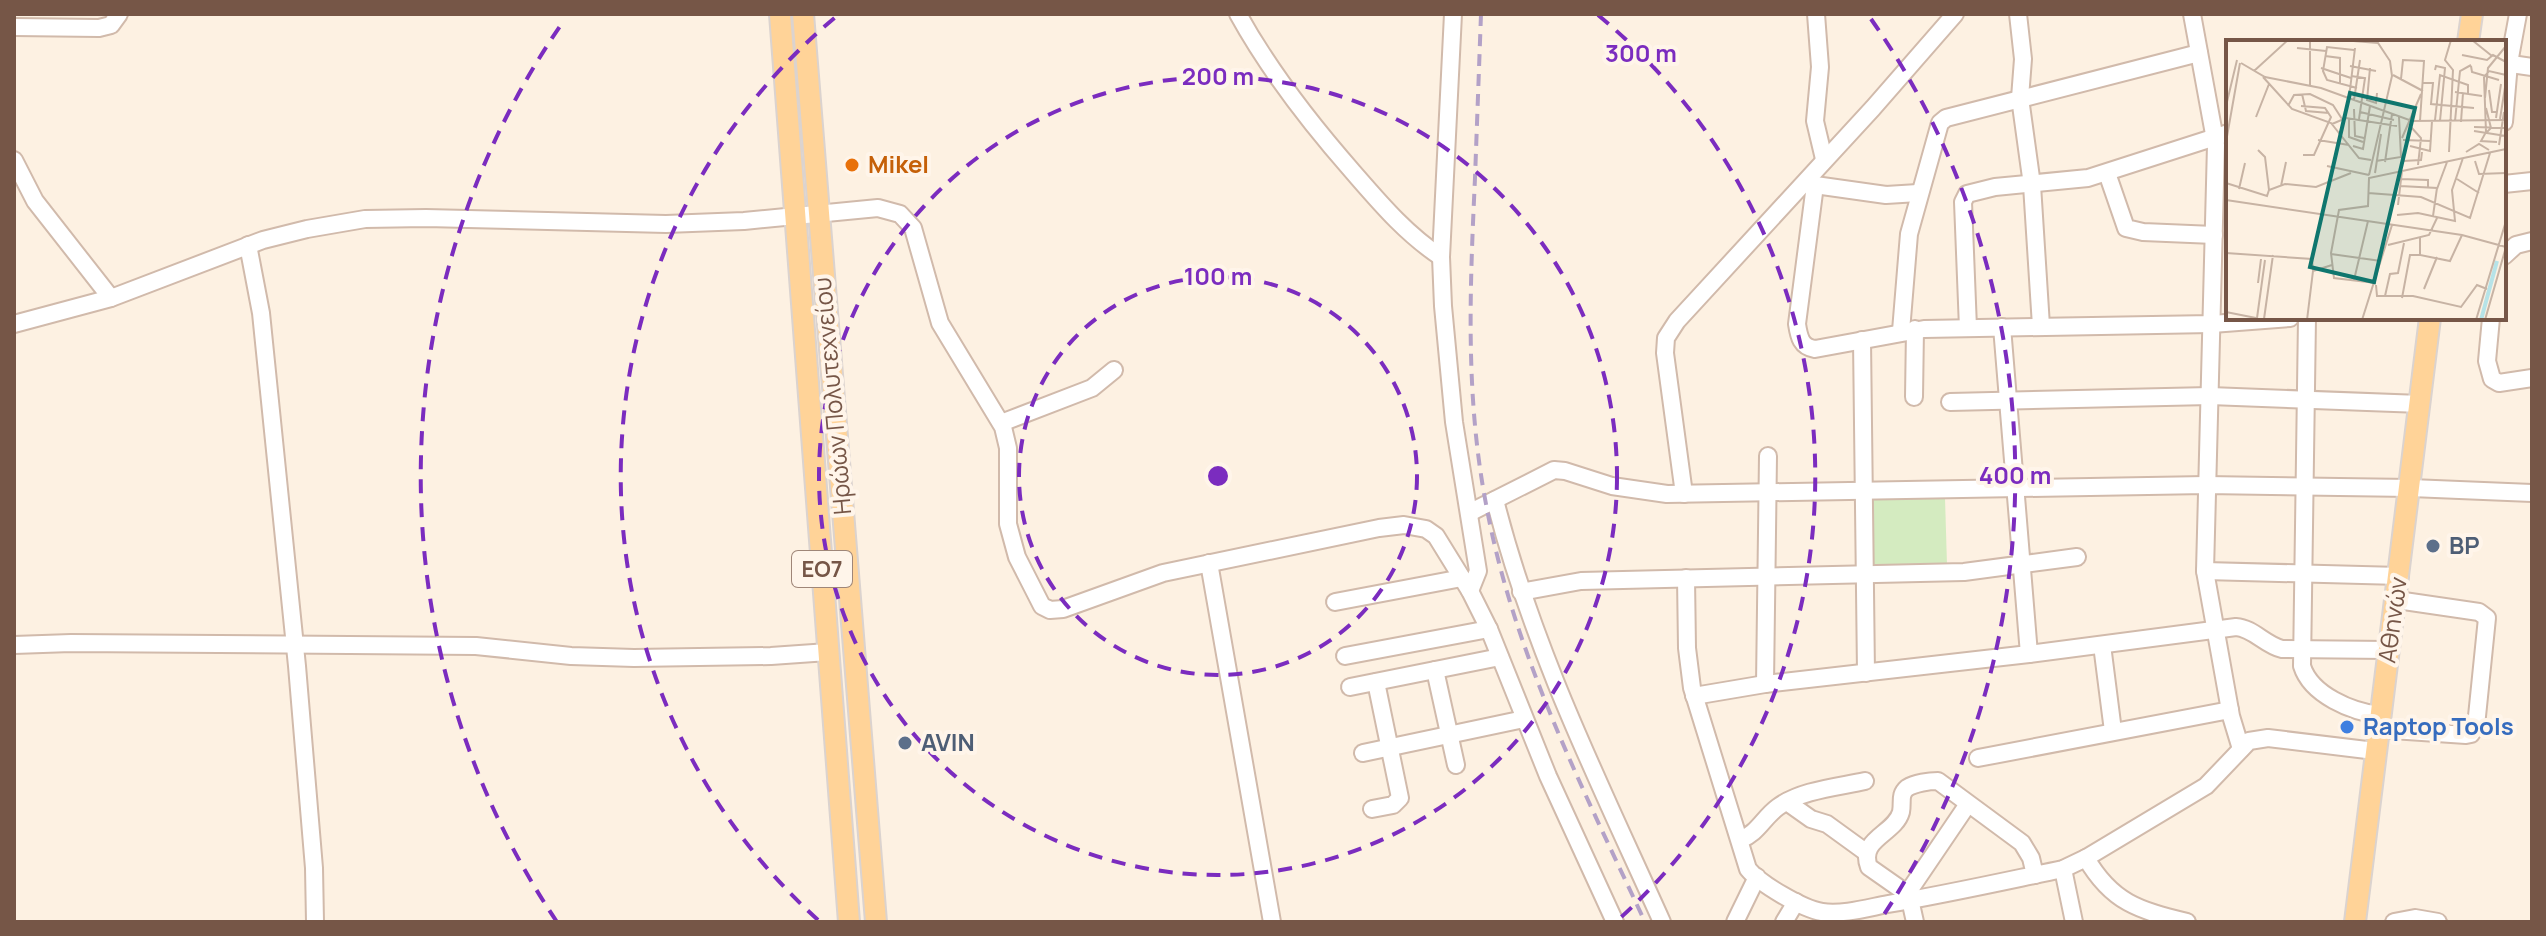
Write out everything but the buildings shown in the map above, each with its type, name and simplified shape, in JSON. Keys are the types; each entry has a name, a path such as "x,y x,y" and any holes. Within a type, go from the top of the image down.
{"main road":[{"name":"Ηρώων Πολυτεχνείου","path":"780,14 849,922"},
{"name":"Ηρώων Πολυτεχνείου","path":"803,14 876,922"},
{"path":"2468,40 2472,14"},
{"name":"Αθηνών","path":"2355,919 2430,320"}],"street":[{"path":"14,27 99,28 111,25 119,14"},
{"path":"1238,14 1279,81 1321,136 1397,222 1441,257"},
{"path":"1335,602 1466,584 1478,571 1447,360 1441,257 1453,14"},
{"path":"1816,14 1820,67 1815,121 1824,159"},
{"path":"1684,494 1665,353 1666,338 1693,302 1811,183 1824,159 1955,14"},
{"path":"2018,14 2023,59 2020,98 2032,185 2041,326"},
{"path":"2192,14 2199,53 2222,136 2222,194 2214,235 2205,571 2230,710 2241,749"},
{"path":"2518,14 2507,63 2532,67"},
{"path":"1914,397 1908,330 1909,234 1940,123 1946,118 2020,98 2199,53"},
{"path":"1968,328 1964,197 1971,192 1995,187 2080,180 2222,136"},
{"path":"14,160 35,201 111,298"},
{"path":"2107,173 2126,228 2137,232 2214,235"},
{"path":"2506,184 2532,181"},
{"path":"1811,183 1886,195 1918,193"},
{"path":"1811,183 1798,305 1798,334 1804,346 1813,349 1908,330 2212,324 2264,320"},
{"path":"14,324 111,298 248,245 307,229 385,218 666,224 744,221 878,208 900,214 910,224 920,247 932,299 944,332 1001,423 1008,448 1008,524 1017,557 1042,606 1050,610 1063,609 1163,573 1209,563 1404,525 1426,529 1436,536 1489,629 1524,719 1615,922"},
{"path":"2506,254 2516,245 2532,241"},
{"path":"248,245 261,313 295,646 314,868 315,922"},
{"path":"2307,320 2303,672 2318,689 2379,722 2471,734 2476,726 2487,618 2479,612 2397,600"},
{"path":"2491,320 2487,361 2492,379 2500,383 2532,378"},
{"path":"2002,327 2029,654"},
{"path":"1862,340 1866,673"},
{"path":"1001,423 1092,388 1114,370"},
{"path":"1950,402 2210,396 2421,404"},
{"path":"1765,684 1768,456"},
{"path":"1469,513 1554,470 1627,489 1684,494 2206,485 2532,493"},
{"path":"1495,500 1509,559 1556,688 1662,922"},
{"path":"1521,592 1581,581 1964,572 2077,557"},
{"path":"1209,563 1272,922"},
{"path":"2205,571 2400,576"},
{"path":"1686,578 1687,648 1694,696 1748,869 1808,909 1875,914 1910,897 2063,869 2206,786 2252,739 2375,751"},
{"path":"1694,696 1765,684 2241,627 2272,646 2389,650"},
{"path":"1345,656 1489,629"},
{"path":"14,645 500,647 571,656 634,658 828,652"},
{"path":"2102,645 2113,731"},
{"path":"1350,687 1500,657"},
{"path":"1435,670 1456,765"},
{"path":"1372,809 1393,805 1400,798 1376,682"},
{"path":"1978,758 2230,710"},
{"path":"1363,753 1524,719"},
{"path":"1740,840 1751,836 1775,810 1787,802 1865,781"},
{"path":"1910,897 1869,867 1867,853 1875,839 1890,829 1895,821 1901,811 1902,795 1910,787 1938,781 2022,843 2031,858 2035,875"},
{"path":"1787,802 1811,819 1827,824 1867,853"},
{"path":"1915,922 1910,897 1918,876 1968,804"},
{"path":"2086,858 2097,876 2119,898 2146,912 2187,922"},
{"path":"2063,869 2074,922"},
{"path":"1735,922 1757,877"},
{"path":"1784,922 1796,902"},
{"path":"2394,922 2415,918 2438,922"}],"green space":[{"path":"1871,498 1945,498 1947,565 1872,564"}],"railway":[{"path":"1481,14 1471,341 1475,422 1486,504 1513,613 1532,666 1574,769 1645,922"}],"place":[{"name":"Mikel","path":"852,165"},
{"name":"BP","path":"2433,546"},
{"name":"Raptop Tools","path":"2347,727"},
{"name":"AVIN","path":"905,743"}]}
